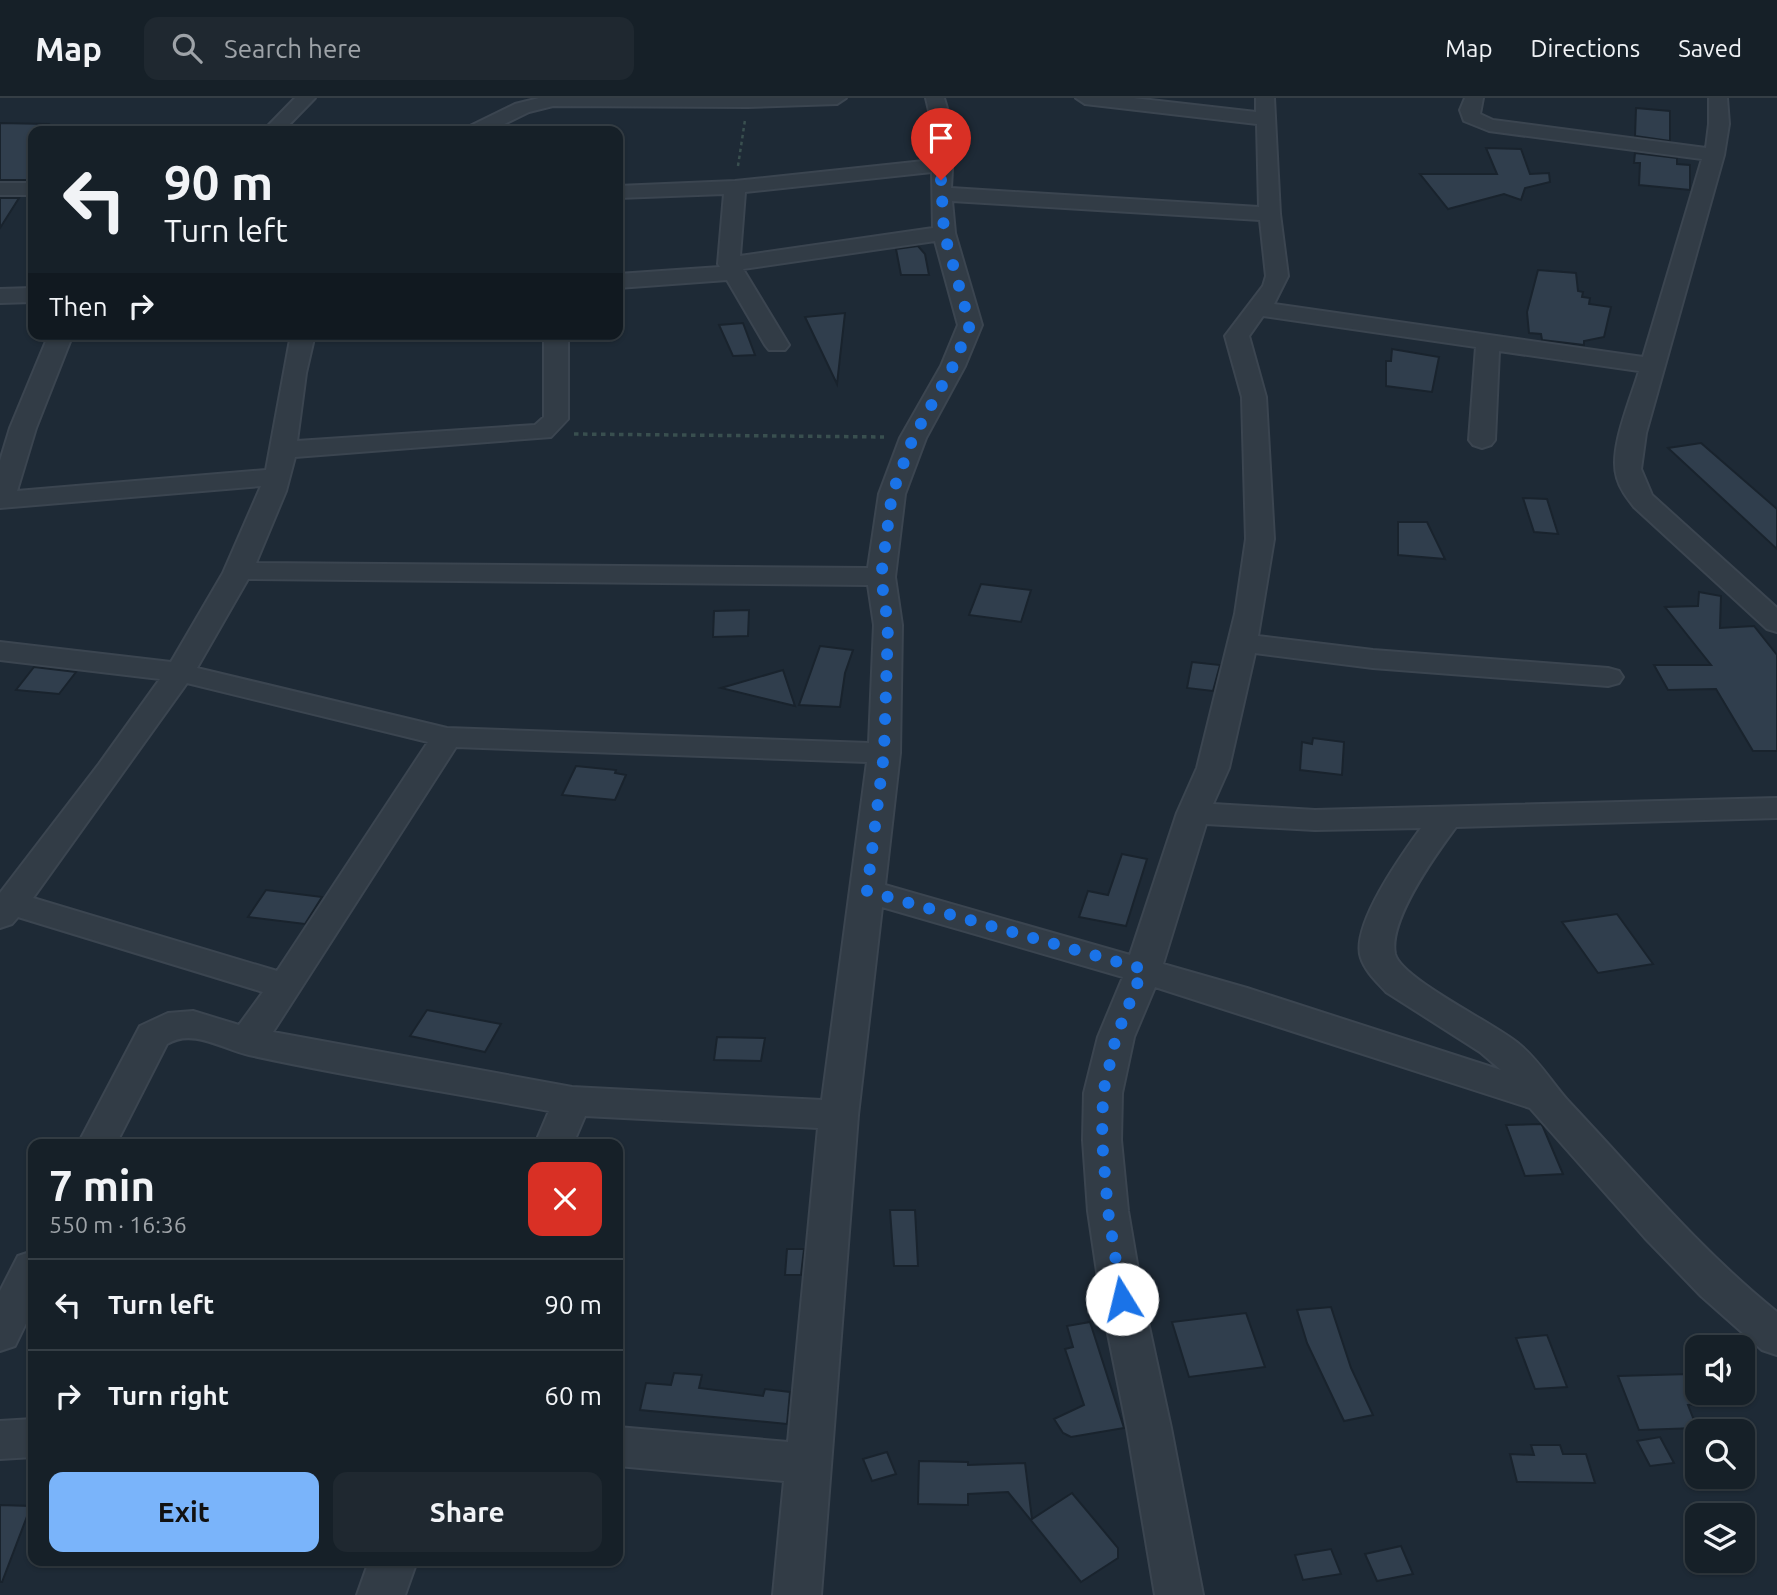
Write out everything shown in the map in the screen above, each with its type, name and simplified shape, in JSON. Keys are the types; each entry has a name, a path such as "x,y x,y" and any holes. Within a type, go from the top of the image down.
{"street":[{"path":"277,126 306,98"},
{"path":"485,126 522,108 553,100 748,101 837,98"},
{"path":"797,1595 839,1115 884,753 888,625 881,577 892,494 913,438 953,366 970,325 944,233 941,165 944,132 935,98"},
{"path":"1085,98 1265,108 1270,214 1277,276 1276,286 1260,309 1240,329 1237,337 1254,397 1260,539 1243,643 1213,768 1193,813 1143,969 1116,1037 1103,1093 1102,1140 1108,1211 1122,1299 1149,1428 1179,1595"},
{"path":"1474,98 1469,110 1471,117 1489,125 1714,155"},
{"path":"1717,98 1719,124 1714,155 1627,459 1626,473 1632,487 1660,517 1777,623"},
{"path":"623,192 735,187 941,165"},
{"path":"735,187 732,269 777,345"},
{"path":"0,189 28,189"},
{"path":"941,194 1270,214"},
{"path":"623,280 732,269 944,233"},
{"path":"0,296 28,295"},
{"path":"1260,309 1653,366"},
{"path":"59,340 23,428 0,500 276,477"},
{"path":"286,986 6,909 138,733 178,672 237,571 251,544 276,477 302,340"},
{"path":"283,450 542,432 556,419 556,340"},
{"path":"1482,440 1488,342"},
{"path":"237,571 881,577"},
{"path":"1243,643 1373,659 1608,677"},
{"path":"0,651 178,672 447,737 884,753"},
{"path":"247,1041 286,986 447,737"},
{"path":"1193,813 1315,820 1777,808"},
{"path":"1446,817 1421,849 1378,933 1376,955 1388,975 1412,994 1484,1035 1509,1056 1542,1098 1692,1263 1777,1337"},
{"path":"867,891 1143,969 1542,1098"},
{"path":"100,1139 153,1035 168,1026 193,1024 247,1041 572,1101 839,1115"},
{"path":"556,1139 572,1101"},
{"path":"1,1329 28,1278"},
{"path":"0,1440 28,1438"},
{"path":"623,1446 810,1464"},
{"path":"381,1595 391,1566"}],"path":[{"path":"735,187 748,101"},
{"path":"542,432 913,438"}],"building":[{"path":"1636,108 1670,111 1670,141 1635,136"},
{"path":"0,123 48,124 28,126 28,180 0,180"},
{"path":"1486,148 1521,149 1530,174 1549,173 1550,182 1525,188 1521,200 1504,194 1448,209 1420,174 1497,174"},
{"path":"1635,153 1677,158 1677,164 1690,165 1690,190 1639,185 1640,163 1634,163"},
{"path":"0,198 19,198 0,228"},
{"path":"918,246 925,254 929,275 901,275 896,249"},
{"path":"1538,270 1576,273 1578,291 1583,292 1582,297 1590,298 1589,304 1611,307 1604,337 1584,341 1584,345 1542,340 1541,334 1529,333 1527,312"},
{"path":"845,313 837,384 805,317"},
{"path":"743,323 755,355 733,356 719,325"},
{"path":"1392,349 1439,357 1432,392 1386,386 1386,361 1391,361"},
{"path":"1701,443 1777,509 1777,549 1668,448"},
{"path":"1523,498 1547,499 1558,534 1534,532"},
{"path":"1398,522 1427,522 1445,559 1398,555"},
{"path":"981,584 1031,590 1021,622 969,615"},
{"path":"1699,592 1721,596 1720,628 1754,626 1777,655 1777,751 1753,751 1716,689 1668,690 1654,665 1711,665 1665,607 1698,606"},
{"path":"749,610 748,636 713,637 714,611"},
{"path":"820,646 853,650 845,673 840,707 799,705"},
{"path":"1192,662 1220,665 1213,691 1187,688"},
{"path":"34,667 76,672 59,694 16,690"},
{"path":"783,670 795,706 721,688"},
{"path":"1313,738 1344,742 1342,775 1300,770 1302,742 1312,744"},
{"path":"576,766 616,770 615,773 626,775 615,800 562,795"},
{"path":"1122,854 1147,859 1126,926 1079,917 1088,891 1108,895"},
{"path":"266,890 322,897 305,924 248,917"},
{"path":"1617,914 1653,964 1598,973 1562,922"},
{"path":"427,1010 501,1024 485,1052 410,1036"},
{"path":"717,1037 765,1038 761,1061 714,1060"},
{"path":"1541,1124 1563,1174 1525,1176 1506,1125"},
{"path":"890,1210 915,1210 918,1266 894,1266"},
{"path":"787,1249 804,1249 801,1275 785,1275"},
{"path":"1331,1307 1351,1368 1373,1415 1344,1421 1307,1343 1297,1310"},
{"path":"1246,1313 1265,1367 1189,1377 1172,1322"},
{"path":"1090,1322 1124,1428 1071,1437 1063,1433 1054,1419 1084,1405 1065,1349 1073,1347 1067,1326"},
{"path":"1547,1335 1567,1387 1535,1389 1516,1338"},
{"path":"674,1373 702,1375 699,1388 763,1396 765,1389 790,1392 787,1424 640,1410 646,1383 671,1385"},
{"path":"1685,1374 1685,1405 1688,1405 1693,1419 1685,1419 1685,1428 1639,1430 1618,1376"},
{"path":"1660,1437 1674,1463 1650,1466 1637,1441"},
{"path":"1531,1445 1560,1445 1563,1454 1586,1454 1595,1483 1517,1482 1510,1454 1534,1455"},
{"path":"887,1452 896,1474 872,1481 863,1459"},
{"path":"919,1461 968,1462 968,1465 1025,1463 1032,1519 1072,1493 1118,1548 1118,1558 1081,1582 1008,1492 968,1494 968,1505 918,1504"},
{"path":"0,1505 28,1506 28,1514 0,1582"},
{"path":"1401,1546 1413,1574 1377,1581 1365,1554"},
{"path":"1331,1549 1341,1574 1303,1580 1295,1555"}],"route":[{"path":"941,180 944,233 970,325 953,366 913,438 892,494 881,577 888,625 884,753 867,891 1143,969 1116,1037 1103,1093 1102,1140 1108,1211 1122,1299"}]}
